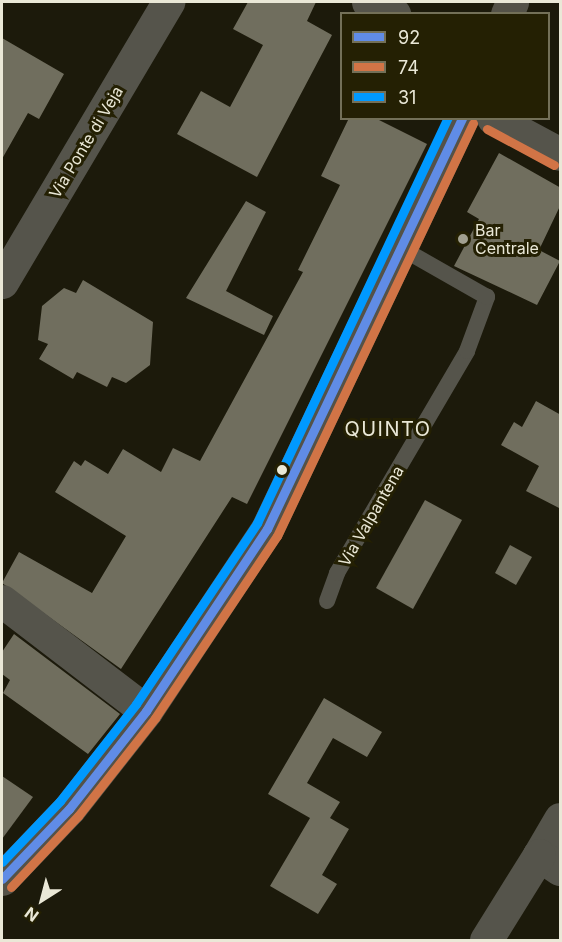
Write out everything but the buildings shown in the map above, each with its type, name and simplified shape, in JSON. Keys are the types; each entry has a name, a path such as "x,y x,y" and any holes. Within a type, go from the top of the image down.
{"street":[{"name":"Via Ponte di Veja","path":"2,282 168,2"},
{"path":"368,2 390,12"},
{"path":"2,879 69,809 146,711 267,530 461,120"},
{"path":"497,120 561,154"},
{"path":"2,601 146,711"},
{"path":"486,940 550,862 561,819"}],"lane":[{"name":"Via Valpantena","path":"327,601 337,573 467,351 487,297 401,248"}],"transit line":[{"name":"31","path":"2,862 60,801 136,704 257,523 447,120"},
{"name":"92","path":"2,879 69,809 146,711 267,529 461,120"},
{"name":"74","path":"11,887 78,816 155,718 277,536 473,123"},
{"name":"74","path":"487,129 554,165"}],"place":[{"name":"Bar Centrale","path":"463,239"}],"district":[{"name":"QUINTO","path":"388,429"}]}
